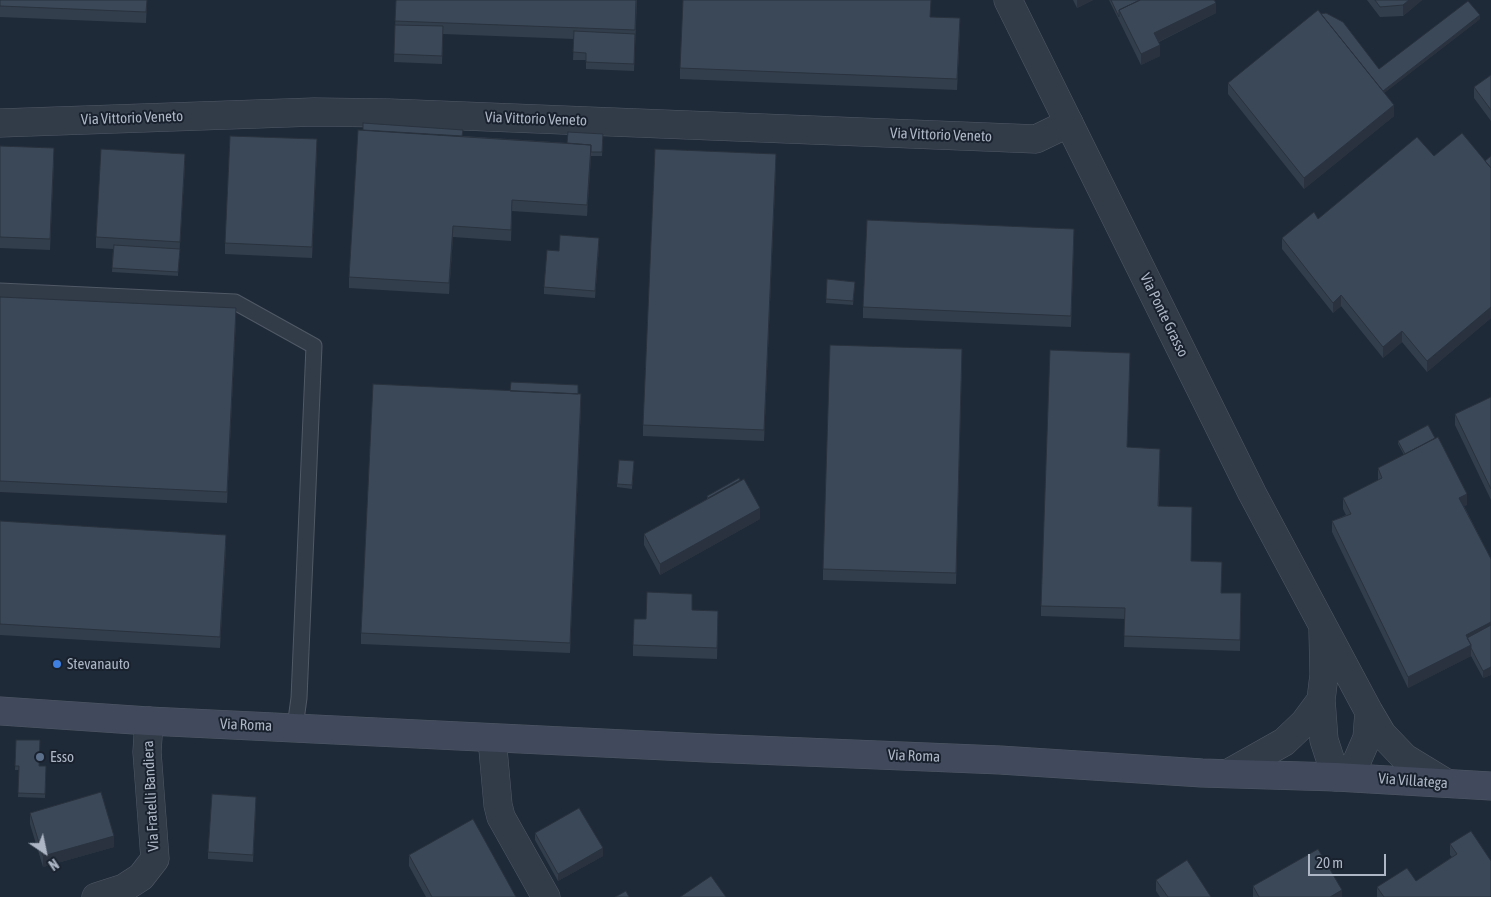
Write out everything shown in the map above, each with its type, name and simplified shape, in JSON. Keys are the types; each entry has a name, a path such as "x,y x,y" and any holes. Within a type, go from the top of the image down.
{"main road":[{"name":"Via Roma","path":"0,711 149,721 492,738 965,758 1229,773 1340,777"},
{"name":"Via Villatega","path":"1340,777 1491,786"}],"street":[{"name":"Via Ponte Grasso","path":"1008,0 1252,493 1323,630 1343,661 1382,734 1405,758 1446,784"},
{"name":"Via Vittorio Veneto","path":"0,124 314,112 389,112 1036,139 1069,123"},
{"name":"Via Ponte Grasso","path":"1323,630 1324,675 1321,700 1324,740 1340,777"},
{"name":"Via Ponte Grasso","path":"1229,773 1284,742 1304,723 1321,700"},
{"path":"1340,777 1357,761 1367,738 1369,712"},
{"name":"Via Fratelli Bandiera","path":"96,897 124,888 141,877 154,859 148,752 149,721"},
{"path":"492,738 498,805 501,817 546,897"}],"lane":[{"path":"0,291 235,302 314,346 299,698 295,727"}],"building":[{"path":"0,0 147,0 146,12 0,6"},
{"path":"396,0 636,0 635,30 395,21"},
{"path":"683,0 931,0 930,17 960,18 957,79 680,68"},
{"path":"1111,0 1140,0 1119,10 1119,17"},
{"path":"1140,0 1214,0 1216,3 1154,33 1160,45 1141,54 1119,10"},
{"path":"1375,0 1409,0 1403,5 1380,7"},
{"path":"1468,1 1480,15 1383,91 1321,14 1326,13 1343,22 1379,69"},
{"path":"1318,10 1394,105 1304,178 1228,83"},
{"path":"395,25 443,26 442,56 394,54"},
{"path":"574,31 635,34 634,64 586,62 586,53 573,52"},
{"path":"1491,75 1491,110 1474,87"},
{"path":"363,123 463,130 462,136 363,130"},
{"path":"358,130 591,145 587,205 512,200 511,230 453,226 449,283 349,277"},
{"path":"568,132 603,134 602,152 591,152 591,145 567,143"},
{"path":"1462,133 1491,168 1491,307 1427,361 1402,331 1383,347 1341,295 1333,303 1282,238 1314,212 1318,219 1417,137 1434,156"},
{"path":"230,136 317,139 312,247 225,243"},
{"path":"0,146 54,148 50,239 0,237"},
{"path":"101,149 185,154 180,242 96,237"},
{"path":"655,149 776,154 764,430 643,425"},
{"path":"1491,156 1491,168 1485,161"},
{"path":"867,220 1074,229 1071,316 863,307"},
{"path":"560,235 599,238 595,291 544,287 547,250 559,251"},
{"path":"114,245 180,249 178,272 112,268"},
{"path":"827,279 855,282 853,301 826,299"},
{"path":"0,297 236,308 227,492 0,481"},
{"path":"830,345 962,349 956,573 823,569"},
{"path":"1050,350 1130,353 1127,447 1160,449 1158,506 1192,507 1191,561 1222,562 1221,593 1241,593 1240,640 1124,636 1125,608 1041,606"},
{"path":"511,382 578,385 578,394 510,391"},
{"path":"373,384 581,394 570,643 361,633"},
{"path":"1491,397 1491,489 1455,414"},
{"path":"1428,425 1435,438 1405,454 1398,441"},
{"path":"1438,437 1467,494 1459,498 1491,559 1491,622 1466,635 1471,645 1408,677 1332,521 1351,514 1343,498 1382,478 1378,468"},
{"path":"619,460 634,461 632,485 617,484"},
{"path":"739,478 740,480 708,498 707,496"},
{"path":"744,479 760,508 660,564 644,534"},
{"path":"0,521 226,535 220,637 0,624"},
{"path":"647,592 692,594 692,610 718,611 717,648 633,645 634,619 646,619"},
{"path":"1491,625 1491,667 1483,671 1467,638"},
{"path":"16,740 40,740 39,766 46,766 45,794 18,793 19,766 15,766"},
{"path":"101,792 114,836 43,856 30,813"},
{"path":"212,794 256,797 253,855 208,852"},
{"path":"579,808 603,848 558,874 535,833"},
{"path":"473,819 516,897 432,897 409,855"},
{"path":"1471,831 1491,861 1491,897 1384,897 1377,887 1407,868 1416,881 1457,854 1450,844"},
{"path":"1318,849 1342,890 1330,897 1259,897 1253,886"},
{"path":"1187,860 1211,897 1168,897 1156,880"},
{"path":"711,876 726,897 680,897"},
{"path":"626,891 629,897 615,897"}],"place":[{"name":"Stevanauto","path":"57,664"},
{"name":"Esso","path":"40,757"}]}
